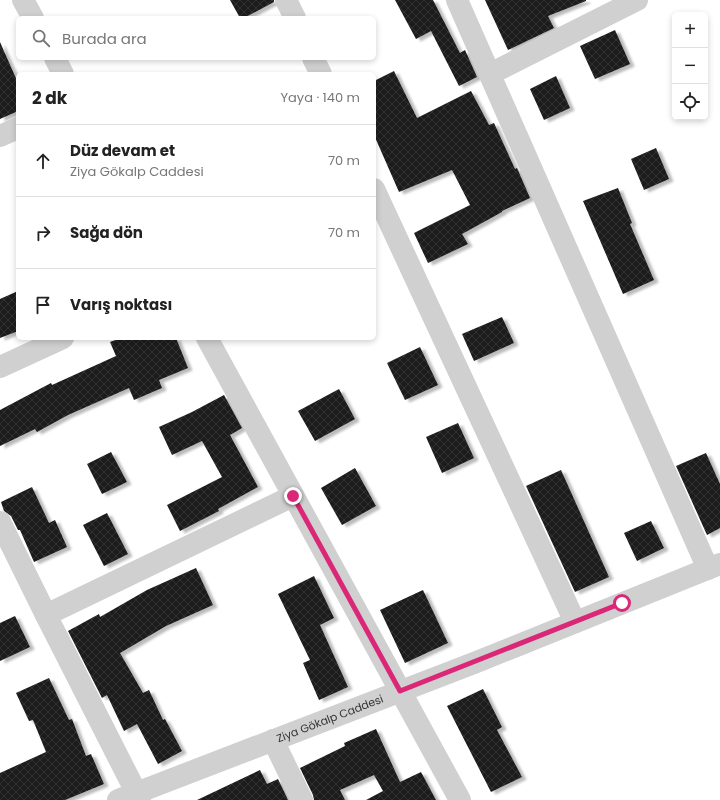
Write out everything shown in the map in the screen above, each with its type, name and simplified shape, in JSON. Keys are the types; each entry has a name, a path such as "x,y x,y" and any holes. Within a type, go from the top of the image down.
{"street":[{"path":"23,0 32,16"},
{"path":"286,0 293,16"},
{"path":"457,0 714,566"},
{"path":"490,74 637,0"},
{"path":"56,60 62,72"},
{"path":"314,60 319,72"},
{"path":"0,136 16,129"},
{"path":"376,193 575,622"},
{"path":"0,367 59,340"},
{"path":"208,340 460,800"},
{"path":"46,615 293,496"},
{"path":"0,522 46,615 132,798"},
{"name":"Ziya Gökalp Caddesi","path":"132,798 273,740 714,566"},
{"path":"273,740 302,800"}],"building":[{"path":"230,0 274,0 274,2 248,16 239,16"},
{"path":"395,0 433,0 460,53 465,50 477,77 459,86 431,31 416,39"},
{"path":"485,0 586,1 548,16 554,28 508,50"},
{"path":"615,30 630,64 595,79 580,46"},
{"path":"0,42 16,78 16,112 0,119"},
{"path":"394,71 417,118 471,91 489,125 494,123 515,169 517,168 530,198 502,211 462,234 468,244 428,263 414,233 470,205 452,170 399,192 376,140 376,80"},
{"path":"556,76 570,108 544,120 530,89"},
{"path":"656,148 669,179 644,190 631,159"},
{"path":"618,188 632,223 630,224 654,280 623,294 583,201"},
{"path":"16,292 16,332 0,338 0,299"},
{"path":"502,317 514,343 474,361 462,334"},
{"path":"116,340 177,340 188,368 159,380 162,388 134,400 129,388 68,415 37,432 35,429 0,446 0,410 51,383 52,385 116,356 110,342"},
{"path":"420,347 438,385 405,400 387,363"},
{"path":"339,389 355,419 315,441 298,411"},
{"path":"224,395 242,428 230,435 258,487 218,509 219,511 180,531 167,505 222,477 202,441 172,455 159,427"},
{"path":"458,423 474,458 442,473 426,437"},
{"path":"111,452 127,482 102,494 87,464"},
{"path":"706,453 720,484 720,528 707,535 676,466"},
{"path":"355,468 376,506 342,525 321,488"},
{"path":"561,470 609,577 575,592 526,486"},
{"path":"32,487 49,523 55,520 67,547 34,562 20,530 18,530 11,516 4,511 1,502"},
{"path":"107,513 128,554 104,566 83,525"},
{"path":"651,521 664,548 637,561 624,533"},
{"path":"196,568 213,605 166,626 120,653 143,693 149,690 163,720 165,719 182,751 158,764 137,724 124,731 107,695 102,698 68,631 99,614 100,617 147,590"},
{"path":"314,576 334,618 320,625 348,687 319,700 303,663 310,660 278,594"},
{"path":"423,590 448,643 405,663 380,610"},
{"path":"15,616 30,647 0,661 0,623"},
{"path":"49,678 69,720 72,719 86,756 91,754 104,784 65,800 0,800 0,773 46,752 33,720 29,721 16,693"},
{"path":"483,689 502,727 497,730 522,777 491,792 447,706"},
{"path":"376,729 400,782 421,772 436,800 366,800 383,791 374,775 340,790 345,800 314,800 300,768 345,746 344,743"},
{"path":"260,770 267,784 278,779 288,800 197,800"}],"route":[{"path":"293,496 400,691 474,663 622,603"}]}
